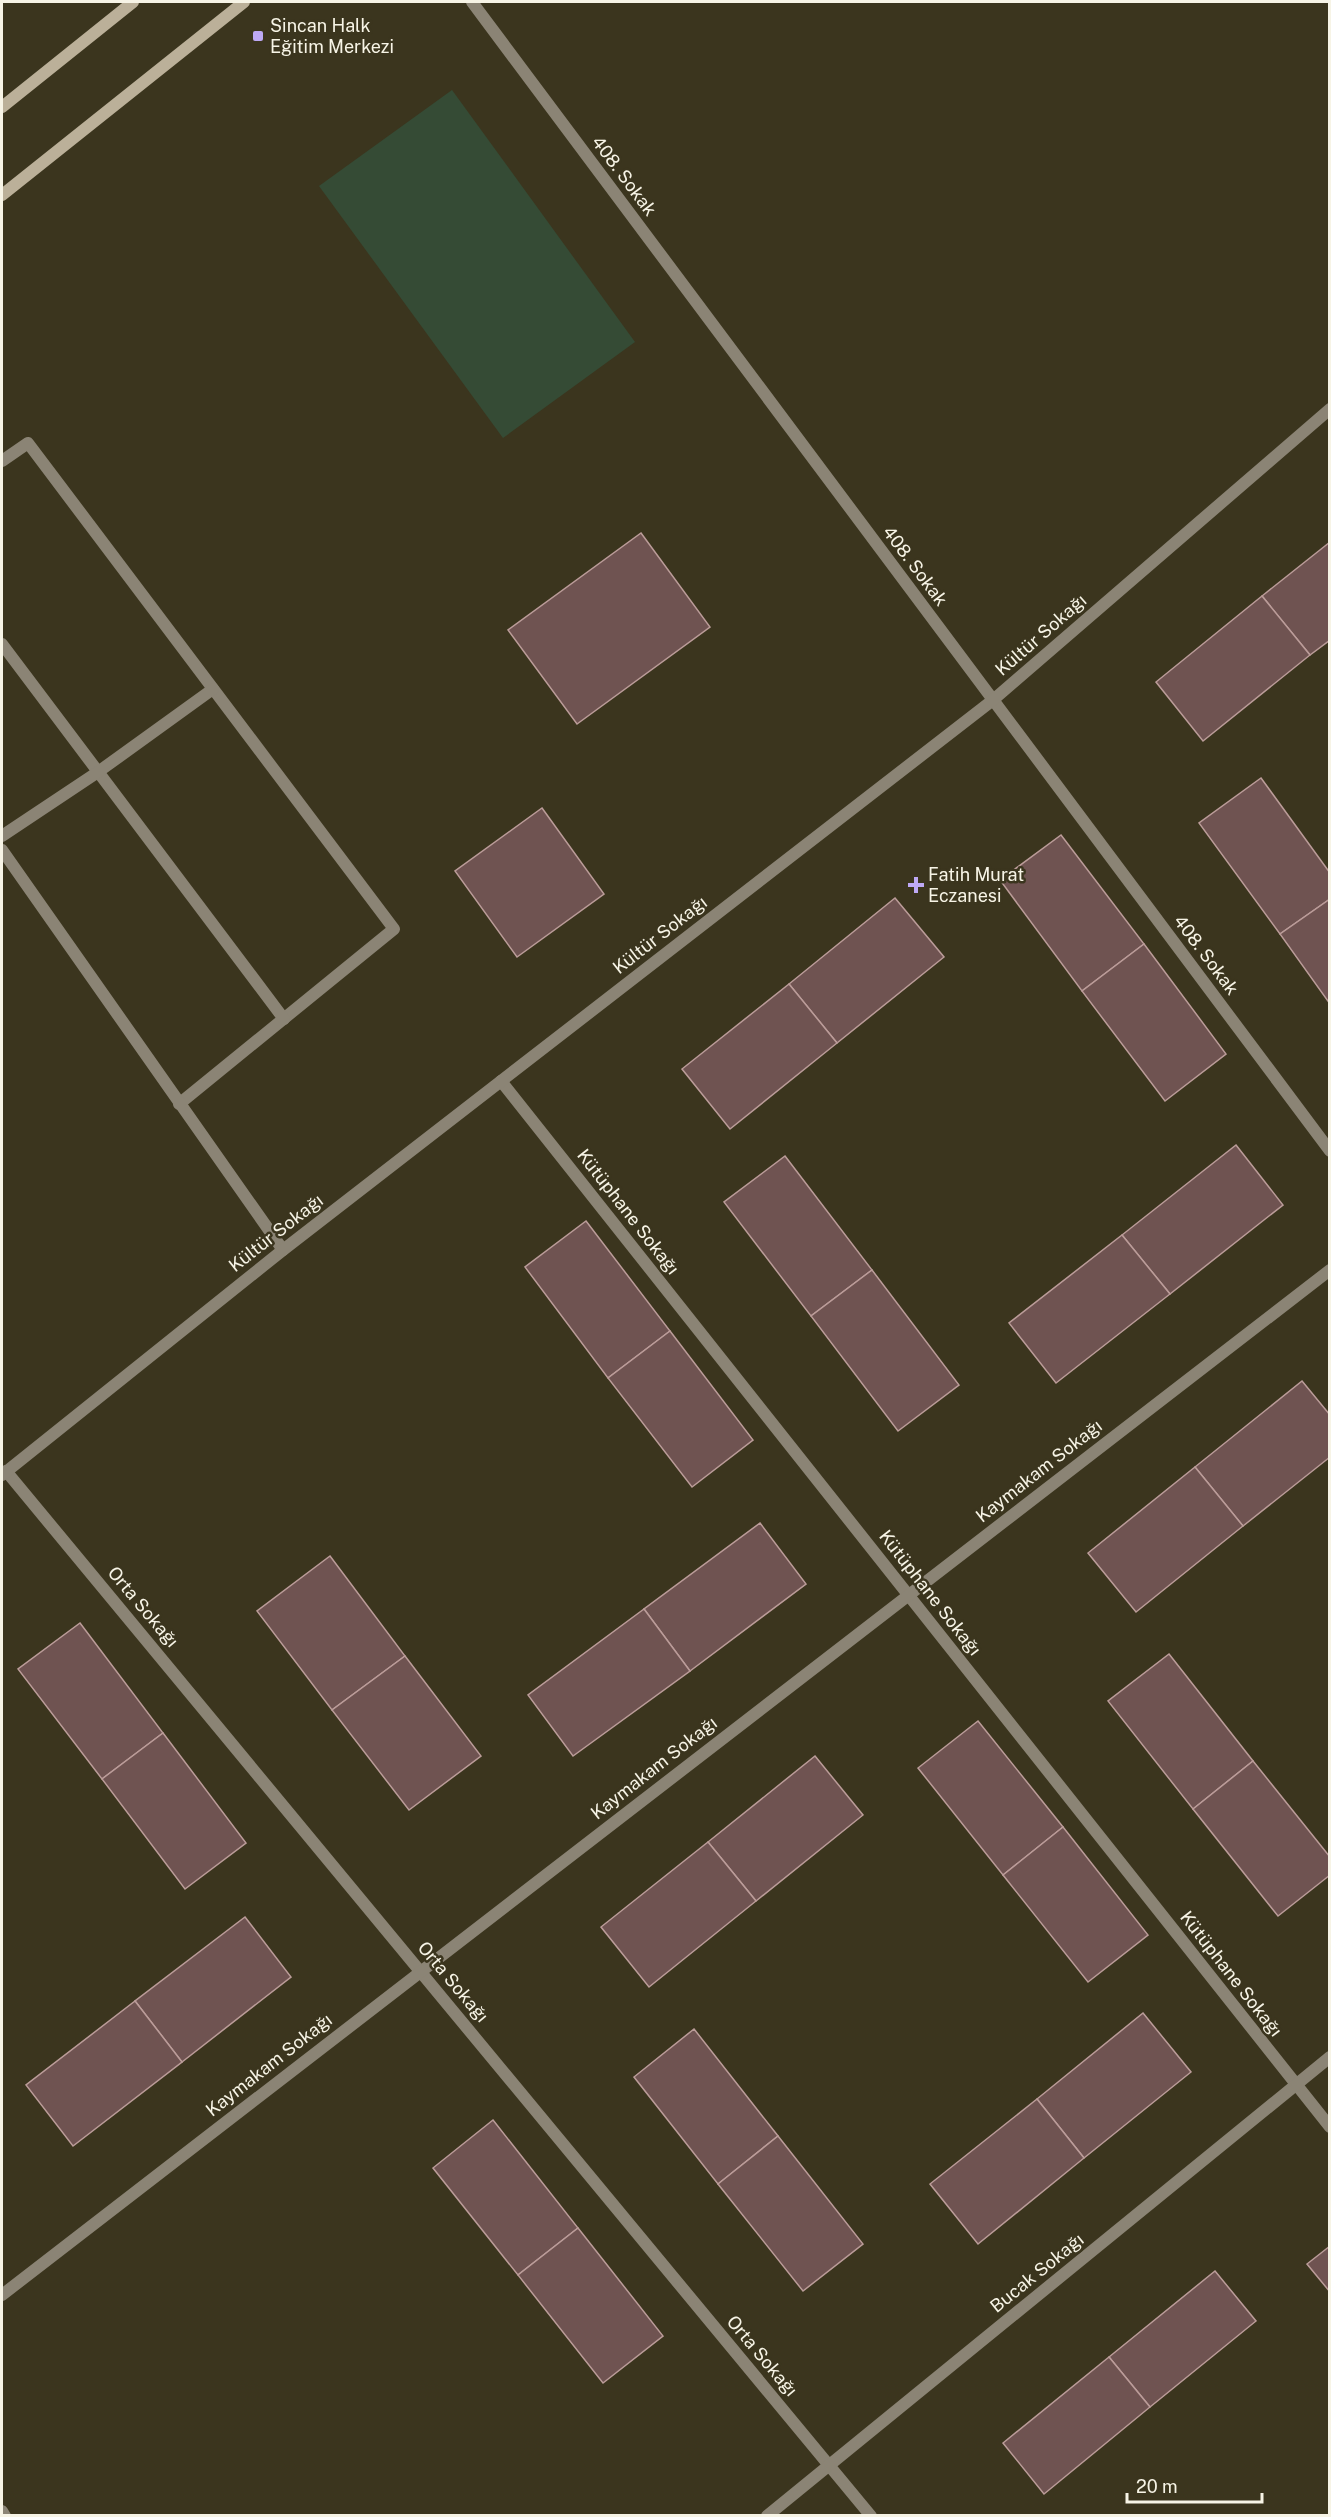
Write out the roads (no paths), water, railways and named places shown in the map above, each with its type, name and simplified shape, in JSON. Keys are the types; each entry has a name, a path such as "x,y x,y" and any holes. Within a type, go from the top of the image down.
{"main road":[{"path":"2,107 132,2"},
{"path":"2,195 244,2"}],"street":[{"name":"408. Sokak","path":"472,2 1329,1151"},
{"name":"Kültür Sokağı","path":"4,1473 283,1250 993,700 1329,410"},
{"path":"2,461 28,443 394,929 179,1104"},
{"path":"2,644 284,1019"},
{"path":"2,836 98,772 213,689"},
{"path":"2,850 283,1250"},
{"name":"Kütüphane Sokağı","path":"501,1081 1329,2127"},
{"name":"Kaymakam Sokağı","path":"2,2295 1329,1270"},
{"name":"Orta Sokağı","path":"4,1473 871,2516"},
{"name":"Bucak Sokağı","path":"767,2516 1329,2057"},
{"path":"2,2511 5,2516"}],"place":[{"name":"Sincan Halk Eğitim Merkezi","path":"258,36"},
{"name":"Fatih Murat Eczanesi","path":"916,885"}]}
